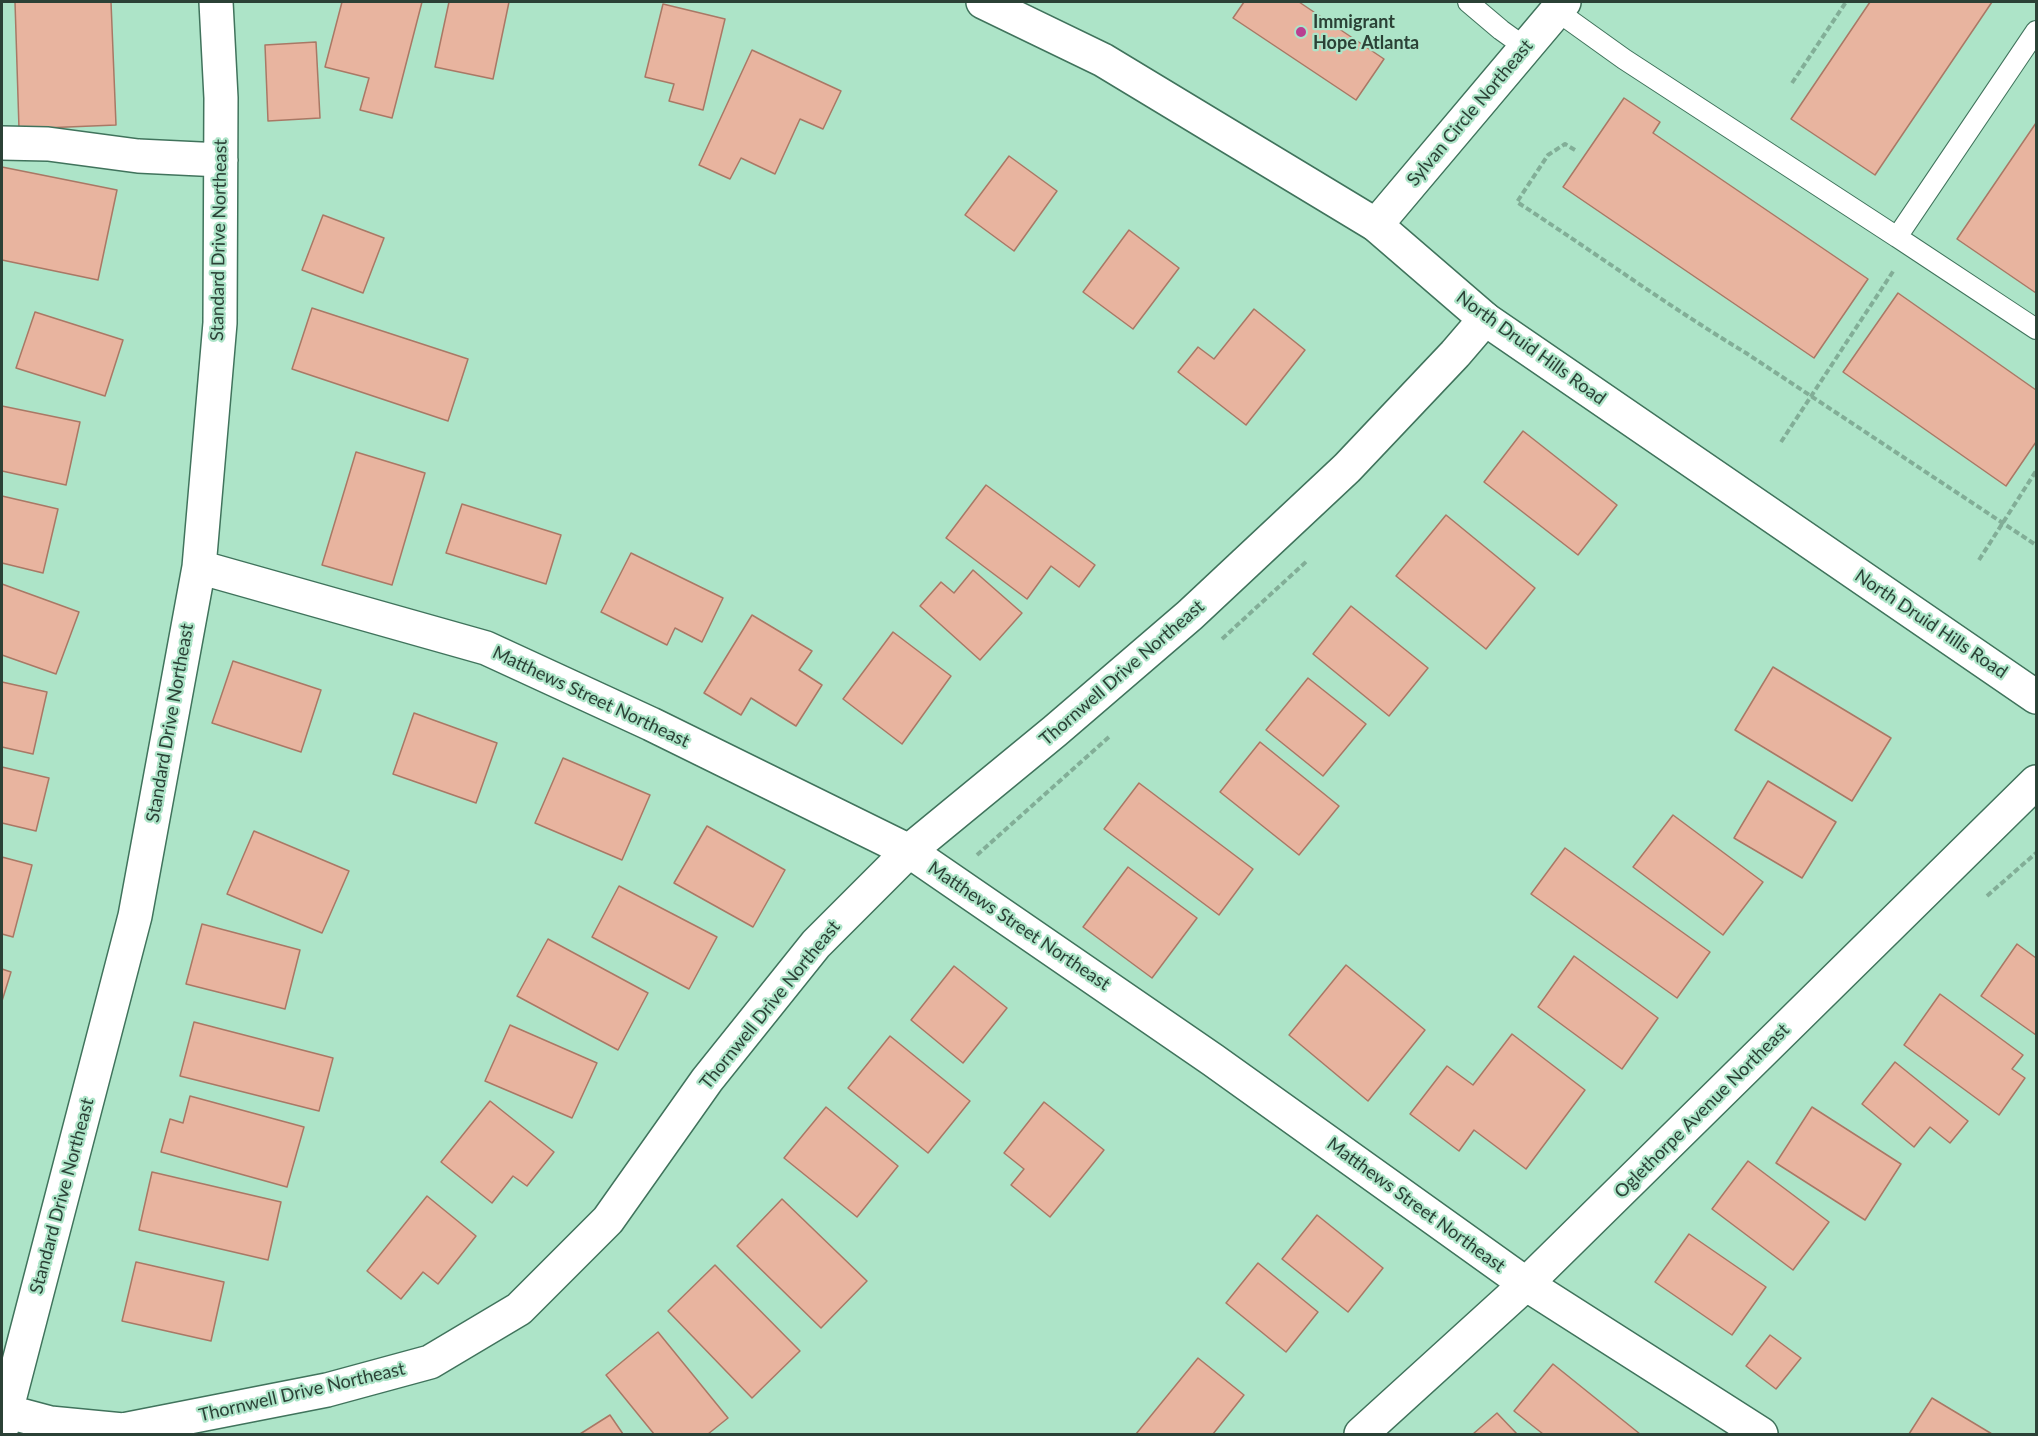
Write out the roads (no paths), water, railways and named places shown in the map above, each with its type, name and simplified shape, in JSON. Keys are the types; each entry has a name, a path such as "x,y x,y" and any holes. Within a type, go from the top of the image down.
{"street":[{"name":"Standard Drive Northeast","path":"3,1419 135,916 199,567 220,323 221,98 216,2"},
{"name":"North Druid Hills Road","path":"983,2 1103,60 1376,225 1485,319 2037,697"},
{"name":"Sylvan Circle Northeast","path":"1376,225 1561,6"},
{"path":"2,143 48,144 138,156 221,160"},
{"name":"Thornwell Drive Northeast","path":"3,1419 120,1432 327,1390 430,1362 519,1309 609,1220 706,1080 816,944 909,851 1055,731 1190,615 1347,468 1485,319"},
{"name":"Matthews Street Northeast","path":"199,567 486,648 651,724 909,851 1213,1060 1526,1284 1761,1434"},
{"name":"Oglethorpe Avenue Northeast","path":"1361,1434 1526,1284 2037,782"}],"lane":[{"path":"1468,2 1526,48"},
{"path":"1561,6 1624,59 2037,329"},
{"path":"1897,237 2037,31"}],"place":[{"name":"Immigrant Hope Atlanta","path":"1301,32"}]}
